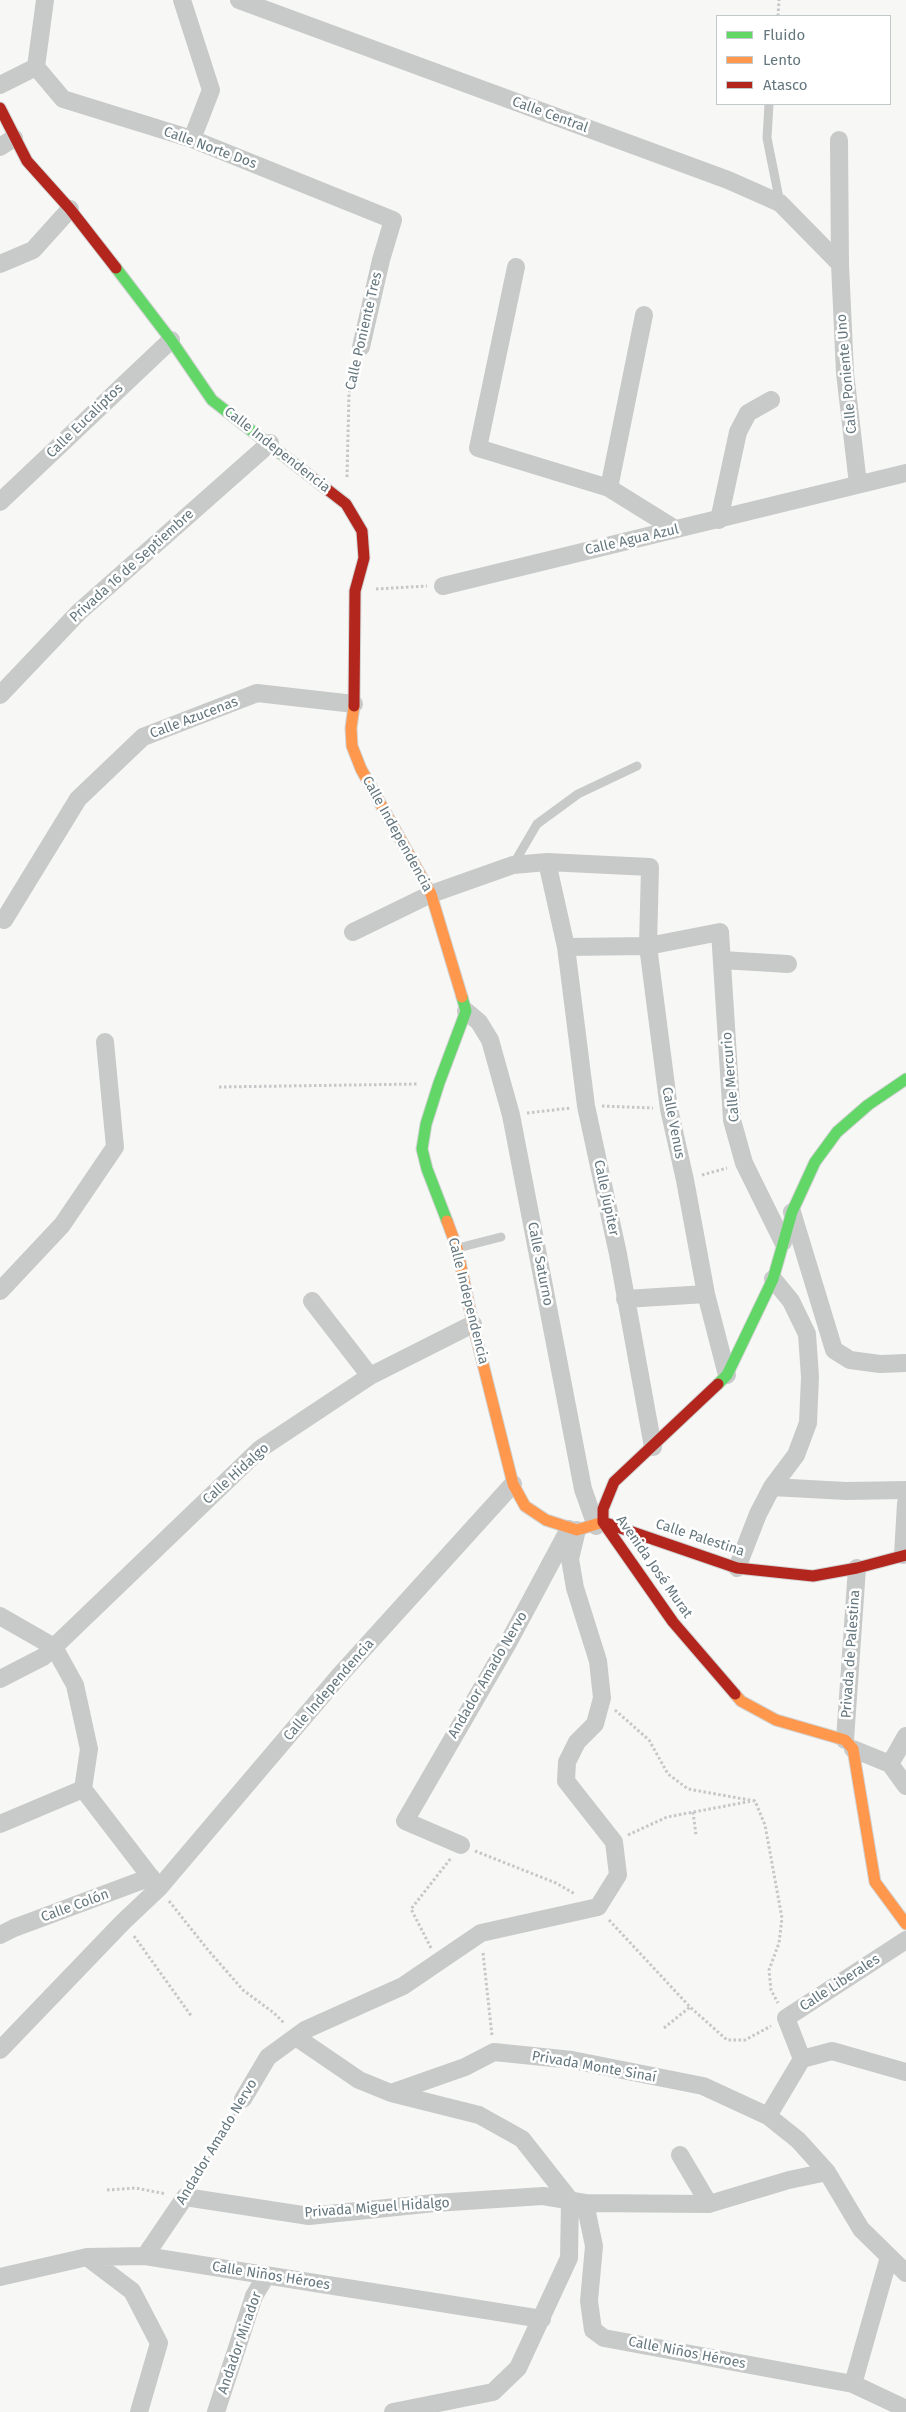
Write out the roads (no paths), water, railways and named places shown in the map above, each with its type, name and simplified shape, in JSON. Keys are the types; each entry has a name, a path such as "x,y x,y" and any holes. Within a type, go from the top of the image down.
{"street":[{"path":"0,86 36,67 45,0"},
{"path":"182,0 211,90 192,139"},
{"name":"Calle Central","path":"239,0 728,180 780,203 840,264"},
{"name":"Calle Norte Dos","path":"36,67 63,99 192,139 393,220"},
{"name":"Calle Independencia","path":"0,108 7,142 27,161 70,209 171,340 212,400 270,443 346,504 362,531 364,558 355,591 352,746 361,770 431,894 466,1010 426,1124 422,1149 427,1169 458,1248 473,1324 513,1484 155,1882 123,1922 0,2050"},
{"name":"Calle Poniente Uno","path":"840,140 840,264 845,373 858,484"},
{"path":"0,264 34,250 70,209"},
{"name":"Calle Poniente Tres","path":"361,347 381,260 393,220"},
{"path":"516,266 478,448 609,488 675,529"},
{"path":"609,488 644,315"},
{"name":"Calle Eucaliptos","path":"0,502 171,340"},
{"path":"719,520 738,432 748,413 771,400"},
{"name":"Privada 16 de Septiembre","path":"0,695 79,612 270,443"},
{"name":"Calle Agua Azul","path":"443,586 719,520 858,484 906,474"},
{"name":"Calle Azucenas","path":"4,920 78,799 143,737 257,694 354,704"},
{"path":"353,932 431,894 513,865 547,862"},
{"name":"Calle Venus","path":"547,862 650,867 648,946 668,1109 685,1180 706,1294 727,1375"},
{"name":"Calle Júpiter","path":"547,862 566,947 586,1106 618,1254 653,1447"},
{"name":"Calle Mercurio","path":"648,946 720,932 732,1120 744,1163 783,1242"},
{"path":"566,947 648,946"},
{"path":"722,960 788,964"},
{"name":"Calle Saturno","path":"466,1010 479,1022 490,1040 511,1115 583,1489 599,1524"},
{"path":"0,1291 62,1225 115,1147 105,1042"},
{"name":"Avenida José Murat","path":"849,1745 776,1720 741,1701 673,1622 599,1524 603,1508 614,1482 727,1375 773,1279 792,1212 816,1162 837,1132 868,1105 906,1079"},
{"path":"792,1212 834,1350 850,1360 880,1364 906,1363"},
{"path":"737,1568 758,1514 772,1488 796,1455 808,1423 810,1377 806,1334 791,1301 773,1279"},
{"path":"625,1299 706,1294"},
{"path":"312,1301 370,1376"},
{"name":"Calle Hidalgo","path":"0,1679 42,1657 54,1647 260,1449 370,1376 473,1324"},
{"path":"513,1484 525,1506 546,1520 573,1529 599,1524"},
{"path":"772,1488 846,1491 906,1490"},
{"path":"904,1555 906,1502"},
{"name":"Calle Palestina","path":"599,1524 737,1568 813,1576 858,1568 904,1555"},
{"name":"Andador Amado Nervo","path":"243,2099 268,2057 305,2030 403,1986 481,1933 598,1907 618,1875 614,1842 566,1781 567,1762 577,1742 595,1724 602,1698 598,1661 575,1588 570,1560 573,1529"},
{"name":"Andador Amado Nervo","path":"461,1845 405,1821 573,1529"},
{"name":"Privada de Palestina","path":"849,1745 858,1568"},
{"path":"0,1616 54,1647 75,1685 87,1740 88,1749 83,1789 155,1882"},
{"path":"890,1764 906,1736"},
{"path":"849,1745 890,1764 906,1786"},
{"path":"849,1745 875,1882 906,1924"},
{"path":"0,1824 83,1789"},
{"name":"Calle Colón","path":"0,1935 14,1928 155,1882"},
{"name":"Calle Liberales","path":"802,2059 786,2018 906,1940"},
{"path":"296,2037 359,2080 391,2093 479,2115 522,2138 577,2201 569,2258 518,2368 493,2392 393,2412"},
{"path":"768,2116 802,2059 832,2051 906,2072"},
{"name":"Privada Monte Sinaí","path":"391,2093 465,2067 494,2052 572,2060 703,2086 768,2116 798,2140 827,2172 861,2229 906,2273"},
{"path":"680,2155 709,2204"},
{"name":"Privada Miguel Hidalgo","path":"185,2197 309,2216 435,2203 543,2196 577,2201 709,2204 789,2180 827,2172"},
{"name":"Andador Amado Nervo","path":"144,2256 185,2197"},
{"name":"Calle Niños Héroes","path":"577,2201 594,2246 589,2301 593,2330 604,2338 853,2384 906,2409"},
{"name":"Calle Niños Héroes","path":"0,2277 87,2257 144,2256 542,2319"},
{"path":"87,2257 132,2291 159,2343 139,2412"},
{"path":"853,2384 889,2257"},
{"name":"Andador Mirador","path":"216,2412 254,2296 266,2276"}],"lane":[{"path":"769,105 767,138 780,203"},
{"path":"513,865 537,824 578,794 637,766"},
{"path":"458,1248 501,1237"}]}
